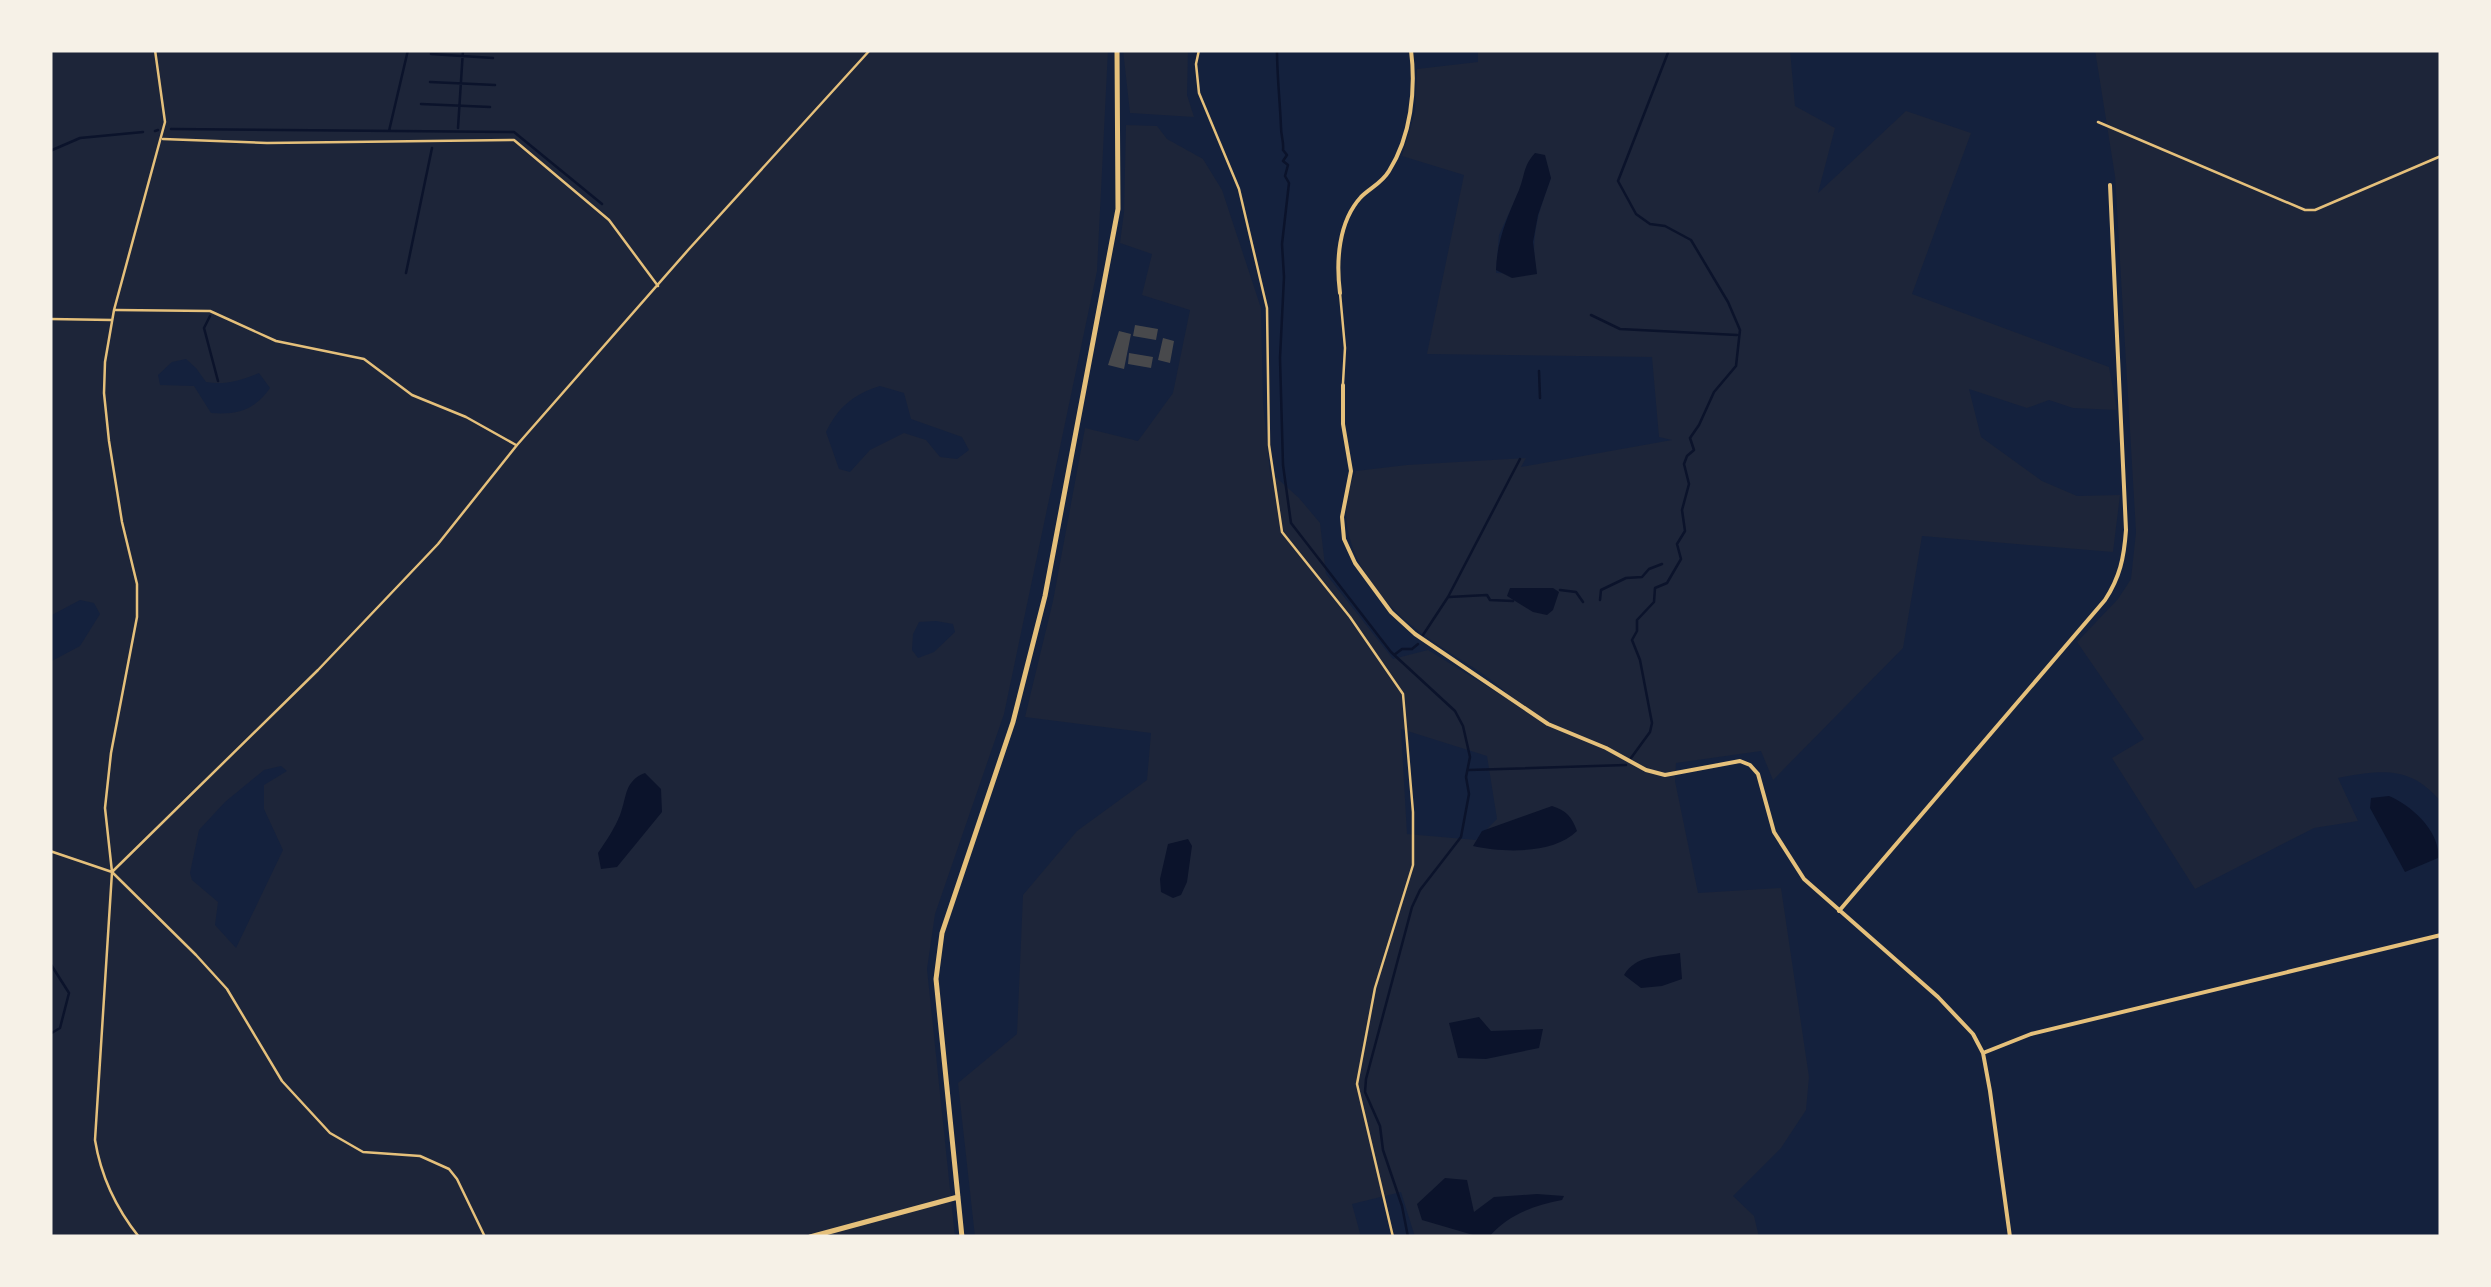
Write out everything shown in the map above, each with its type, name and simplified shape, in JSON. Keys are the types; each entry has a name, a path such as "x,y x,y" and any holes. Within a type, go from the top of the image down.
{"street":[{"path":"962,1237 936,978 942,934 1012,722 1046,596 1118,209 1117,50"},
{"path":"1340,293 1340,239 1362,196 1380,183 1390,169 1407,126 1412,50"},
{"path":"1838,912 2106,600 2118,581 2126,530 2110,185"},
{"path":"1343,384 1343,424 1350,472 1342,517 1344,539 1355,563 1391,612 1415,634 1548,724 1646,770 1664,774 1740,761 1750,765 1758,774 1774,832 1788,858 1816,893 1950,1008 1973,1034 1983,1053 2010,1237"},
{"path":"1983,1053 2031,1034 2441,935"},
{"path":"810,1237 958,1196"}],"lane":[{"path":"1340,293 1345,348 1343,384"}],"path":[{"path":"139,1237 112,1198 100,1168 95,1140 112,872 106,808 111,754 137,616 137,584 122,522 104,393 114,310 165,122 155,50"},
{"path":"112,872 318,670 438,544 517,446 869,50"},
{"path":"1199,50 1199,93 1238,189 1267,308 1269,445 1282,532 1350,617 1403,694 1414,866 1375,988 1357,1084 1394,1237"},
{"path":"2098,122 2304,210 2315,210 2441,156"},
{"path":"162,139 267,143 514,140 609,220 658,286"},
{"path":"114,310 210,311 276,341 364,358 412,395 466,417 517,446"},
{"path":"50,319 112,320"},
{"path":"50,851 112,872 228,989 282,1081 330,1134 363,1152 420,1156 439,1162 457,1178 485,1237"}],"shaded area":[{"path":"50,50 1108,50 1097,271 1004,714 935,914 927,969 955,1237 50,1237 50,662 80,646 100,614 94,603 80,600 50,616","holes":["186,359 206,382 232,382 259,373 270,388 245,410 211,413 194,386 160,385 158,375 172,362","880,386 904,393 911,419 962,437 969,450 957,459 940,457 926,440 904,433 870,450 850,472 839,469 826,432 842,409","919,622 953,624 955,632 934,652 918,658 912,650","281,766 287,771 264,785 264,809 283,850 236,948 215,925 218,902 192,880 190,873 199,830 264,770"]},
{"path":"1123,50 1188,50 1187,95 1194,117 1130,113"},
{"path":"1478,50 1790,50 1795,106 1835,128 1818,193 1906,111 1971,133 1912,294 2109,367 2117,410 2073,408 2049,400 2027,408 1969,389 1981,437 2042,481 2077,496 2120,495 2113,552 1922,536 1903,648 1773,780 1761,751 1676,763 1675,781 1698,893 1781,888 1809,1077 1806,1110 1781,1148 1733,1196 1754,1216 1759,1237 1415,1237 1401,1192 1352,1204 1361,1237 975,1237 958,1083 1017,1034 1023,895 1077,831 1147,780 1151,733 1025,717 1053,601 1085,428 1138,441 1173,393 1190,310 1142,295 1152,254 1120,243 1126,125 1157,126 1167,139 1203,159 1222,190 1261,308 1263,403 1270,472 1320,523 1326,574 1393,659 1428,650 1503,696 1506,692 1411,625 1367,576 1349,536 1346,515 1356,471 1526,458 1521,467 1672,440 1659,437 1652,357 1427,354 1464,175 1402,156 1415,112 1417,69 1478,62","holes":["1551,178 1535,237 1537,274 1496,273 1499,235 1521,187","1401,729 1487,756 1497,819 1476,840 1407,834"]},
{"path":"2095,50 2441,50 2441,802 2418,782 2394,773 2338,778 2358,821 2314,828 2195,889 2112,758 2144,739 2077,642 2118,599 2131,579 2136,532 2115,176"},
{"path":"1535,153 1545,155 1551,178 1533,242 1537,274 1512,278 1496,270 1498,249 1526,166"},
{"path":"1510,588 1553,588 1559,592 1553,610 1547,615 1533,612 1507,596"},
{"path":"645,773 661,789 662,812 617,867 601,869 598,853 618,820 630,785"},
{"path":"2389,796 2430,829 2438,858 2405,872 2370,808 2371,798"},
{"path":"1552,806 1565,812 1575,826 1577,831 1567,839 1528,850 1473,846 1482,831"},
{"path":"1188,839 1192,846 1187,882 1181,895 1173,898 1161,892 1168,844"},
{"path":"1680,953 1682,979 1641,988 1624,975 1641,960"},
{"path":"1479,1017 1491,1031 1543,1029 1539,1048 1486,1059 1458,1058 1449,1023"},
{"path":"1445,1178 1467,1180 1474,1212 1494,1197 1564,1196 1513,1217 1489,1237 1480,1237 1422,1220 1417,1204"}],"building":[{"path":"1135,325 1158,329 1156,340 1133,336"},
{"path":"1119,331 1131,334 1124,369 1108,365"},
{"path":"1163,338 1174,341 1170,363 1158,360"},
{"path":"1129,353 1153,357 1151,368 1128,364"}],"waterway":[{"path":"389,131 408,50"},
{"path":"458,128 463,50"},
{"path":"1277,50 1281,130 1287,155 1283,161 1288,165 1285,176 1289,183 1282,244 1280,358 1283,465 1291,523 1391,652 1455,711 1470,757 1466,777 1469,794 1461,837 1420,890 1412,907 1366,1079 1365,1092 1380,1126 1408,1237"},
{"path":"1631,758 1652,723 1640,660 1632,640 1637,620 1654,602 1655,588 1667,583 1681,559 1677,544 1685,531 1682,510 1689,484 1684,464 1694,450 1690,438 1714,392 1736,366 1740,330 1691,240 1665,226 1650,224 1636,214 1618,181 1669,50"},
{"path":"431,54 493,58"},
{"path":"430,82 495,85"},
{"path":"421,104 490,107"},
{"path":"171,129 514,132 602,204"},
{"path":"50,151 80,138 143,132"},
{"path":"406,273 432,148"},
{"path":"1591,315 1620,329 1737,335"},
{"path":"210,316 204,328 218,381"},
{"path":"1539,371 1540,398"},
{"path":"1423,635 1448,597 1520,459"},
{"path":"1600,600 1601,590 1626,578 1642,577 1662,564"},
{"path":"1560,590 1576,592 1583,602"},
{"path":"1449,597 1487,595 1490,600 1513,601"},
{"path":"1394,655 1418,644"},
{"path":"1469,770 1626,765"},
{"path":"50,963 69,993 60,1028 50,1034"}]}
